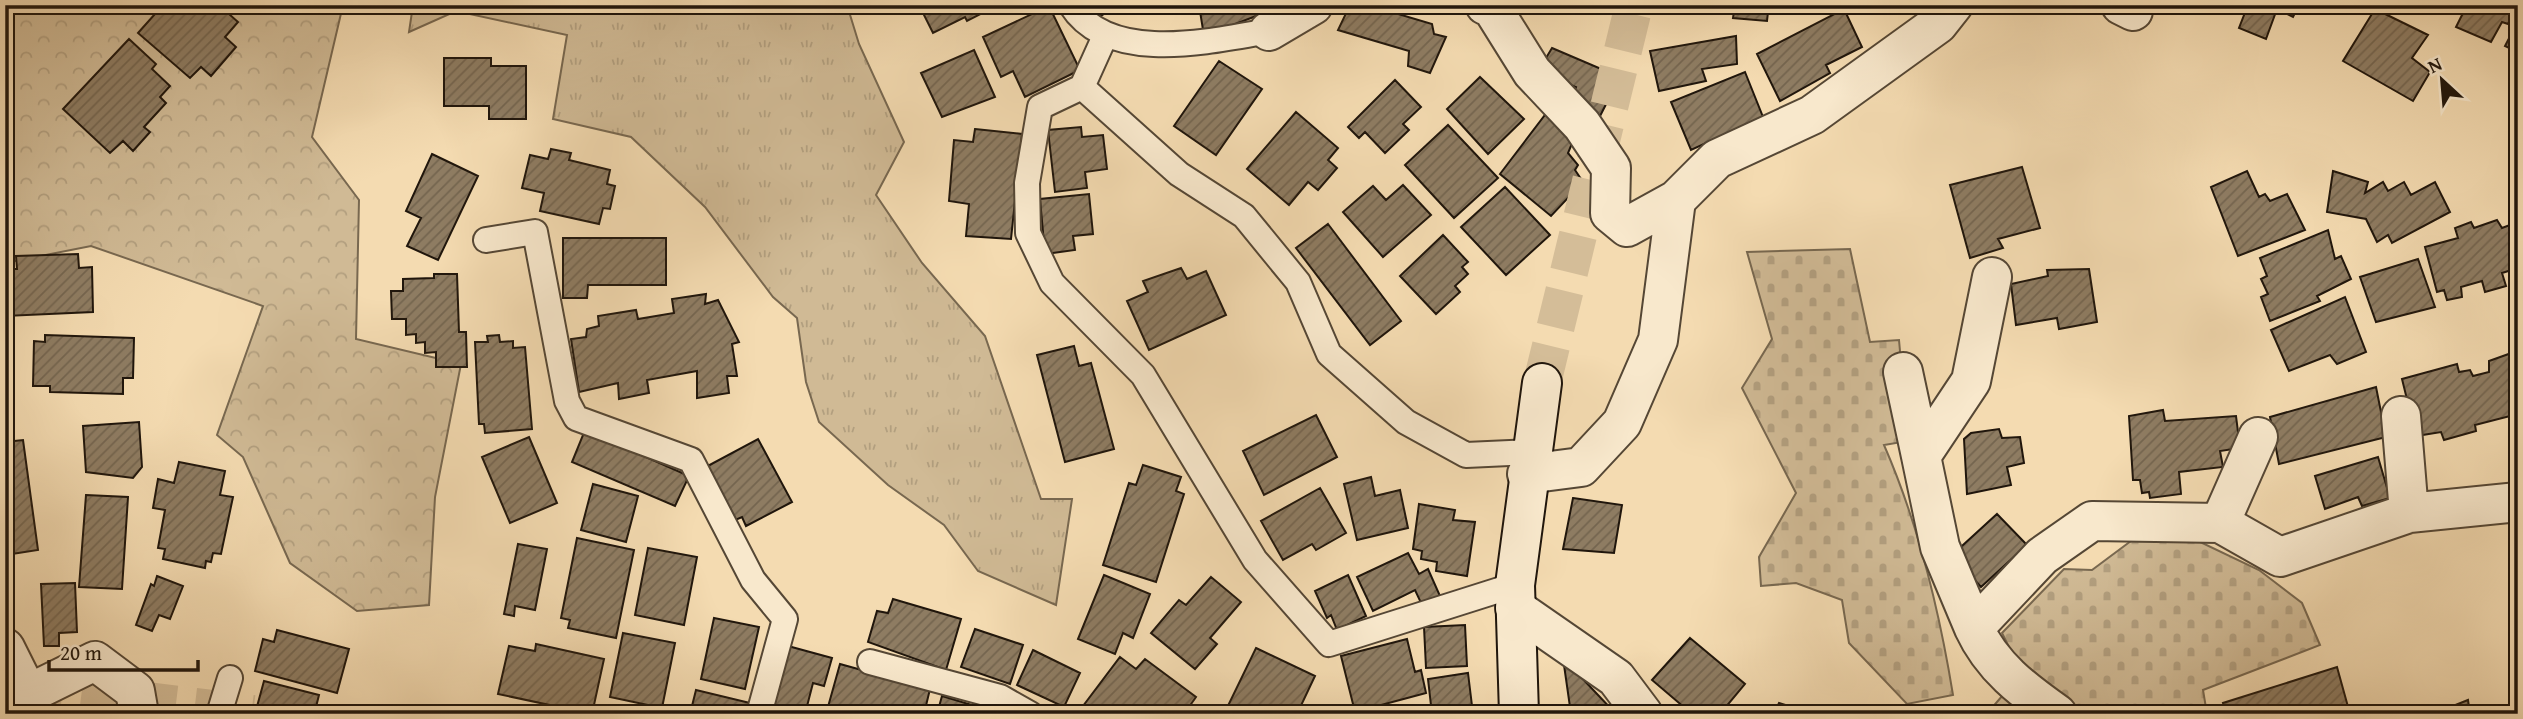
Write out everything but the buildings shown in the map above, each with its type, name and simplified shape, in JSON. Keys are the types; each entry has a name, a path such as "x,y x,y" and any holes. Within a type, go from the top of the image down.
{"street":[{"path":"1269,31 1313,5"},
{"path":"1485,5 1492,8 1532,72 1582,125 1611,168 1610,213 1627,227 1676,200 1717,159 1812,115 1938,24 1953,5"},
{"path":"1529,463 1581,467 1622,423 1658,340 1676,200"},
{"path":"1921,456 1970,381 1992,277"},
{"path":"1903,372 1940,547 1983,648 2017,686 2057,714"},
{"path":"1519,714 1515,596 1529,463 1542,383"},
{"path":"2401,416 2409,513"},
{"path":"2220,523 2258,437"},
{"path":"1974,628 2042,556 2092,521 2220,523 2280,557 2409,513 2518,502"},
{"path":"1515,596 1616,678 1643,714"},
{"path":"5,648 28,694 95,661 135,691 139,714"}],"lane":[{"path":"1071,5 1078,15 1104,36 1181,46 1269,31"},
{"path":"1104,36 1082,87 1040,107 1027,183 1028,233 1052,283 1143,375 1255,560 1329,644 1515,596"},
{"path":"1082,87 1179,174 1244,216 1298,282 1329,354 1406,422 1466,455 1529,463"},
{"path":"486,240 535,232 567,401 576,418 691,460 753,580 785,619 759,714"},
{"path":"870,662 1000,697 1030,714"},
{"path":"219,714 230,678"}],"green space":[{"path":"5,5 343,5 312,137 359,200 356,339 461,364 435,497 429,605 357,611 290,563 243,457 217,435 263,306 91,246 5,263"},
{"path":"413,5 847,5 859,44 904,142 876,195 922,263 985,336 1041,499 1072,499 1056,605 978,571 944,525 888,485 819,422 806,382 797,318 773,297 705,207 631,137 553,119 567,35 456,11 409,32"},
{"path":"1850,249 1870,342 1899,340 1908,441 1884,445 1918,537 1941,631 1953,695 1907,704 1849,643 1842,600 1796,583 1761,586 1759,557 1796,493 1742,388 1772,339 1747,252"},
{"path":"2139,535 2194,539 2259,570 2302,603 2320,645 2203,690 2207,714 1997,714 1990,710 2022,673 2002,633 2064,569 2092,570"}],"tunnel":[{"path":"1542,383 1634,5"},
{"path":"25,686 253,714"}]}
